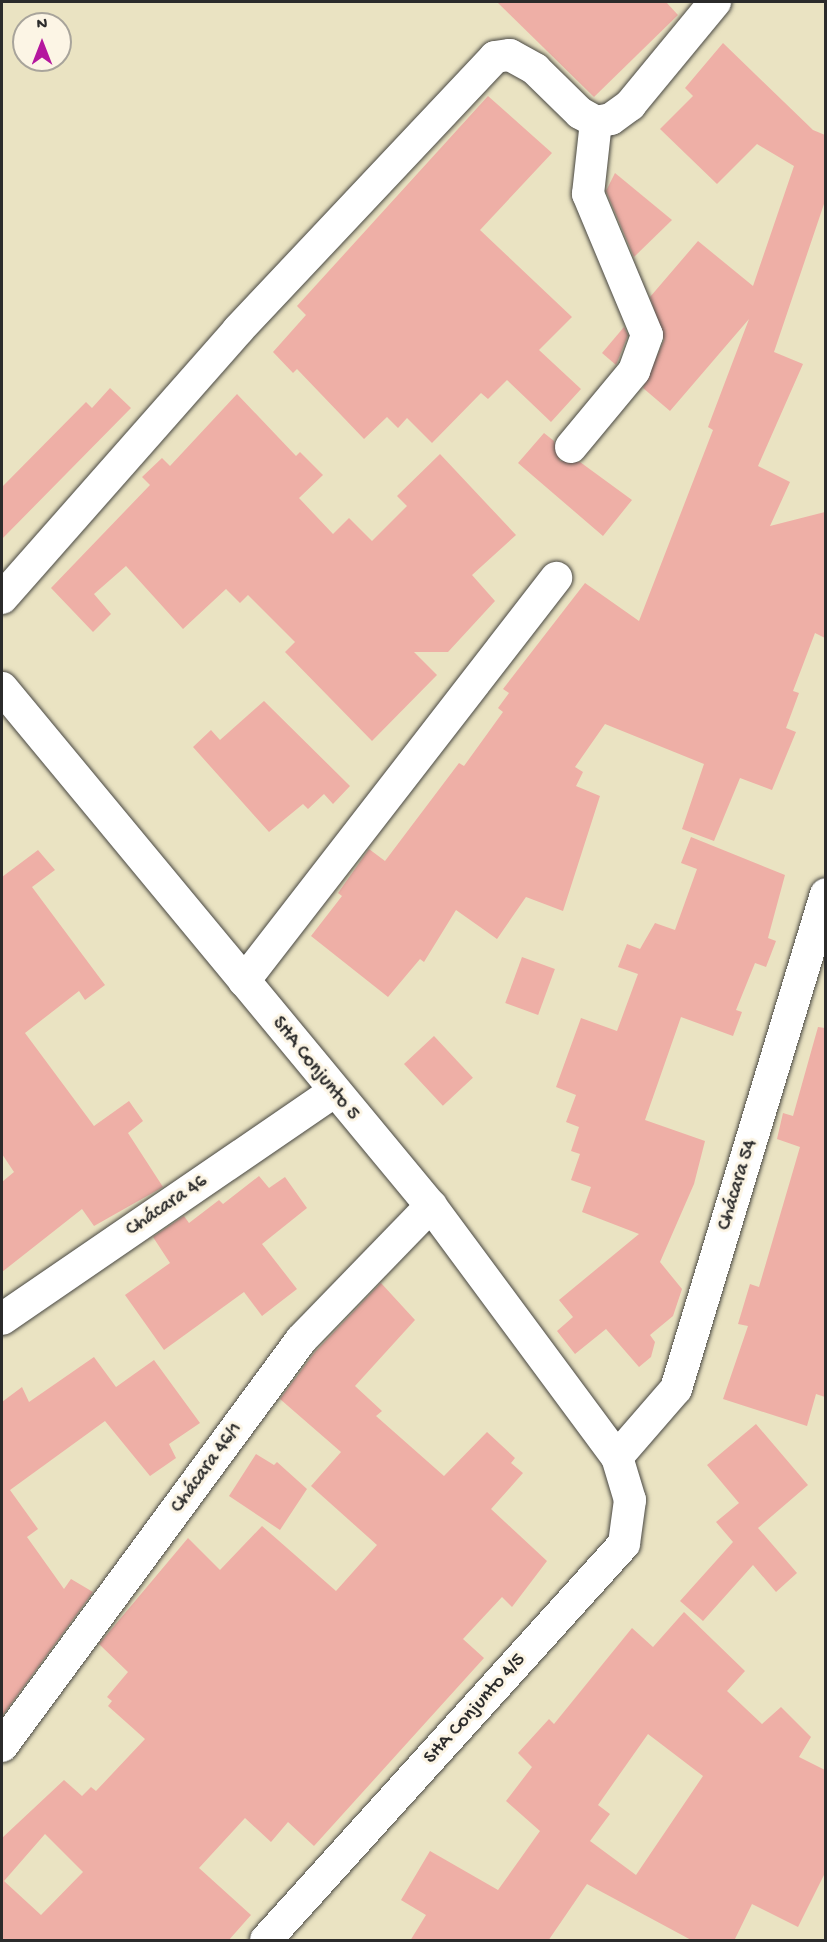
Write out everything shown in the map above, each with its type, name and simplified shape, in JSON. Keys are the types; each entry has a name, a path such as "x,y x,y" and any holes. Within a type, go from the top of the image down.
{"street":[{"path":"596,122 630,105 715,2"},
{"path":"2,598 238,330 495,57 510,55 535,69 596,122"},
{"path":"571,447 634,371 647,335 588,194 596,122"},
{"path":"244,981 556,578"},
{"name":"SHA Conjunto 5","path":"2,688 244,981 332,1093 431,1206 617,1457"},
{"name":"Chácara 54","path":"617,1457 676,1389 825,894"},
{"name":"Chácara 46","path":"2,1319 332,1093"},
{"name":"Chácara 46/1","path":"2,1746 301,1340 431,1206"},
{"name":"SHA Conjunto 4/5","path":"266,1941 624,1544 630,1500 617,1457"}],"building":[{"path":"497,2 666,2 678,15 594,97"},
{"path":"723,43 813,130 825,135 825,201 774,352 803,364 758,466 790,482 770,526 825,512 825,638 815,633 793,691 799,693 786,728 796,732 772,790 740,778 714,841 682,829 704,764 605,724 575,767 583,772 576,786 600,796 563,911 526,897 497,939 456,910 424,962 420,959 388,997 311,936 342,896 338,893 369,849 385,861 459,763 464,766 503,712 498,708 509,693 503,689 585,583 639,621 713,430 708,427 749,319 670,411 643,388 664,340 650,297 698,241 753,286 794,166 757,144 717,184 660,129 693,96 685,88"},
{"path":"488,96 552,153 480,230 572,317 539,350 581,389 551,422 507,380 488,399 481,393 432,443 407,418 398,428 387,417 364,439 297,369 293,373 273,352 306,315 297,306"},
{"path":"615,173 672,220 634,257 606,191"},
{"path":"624,327 628,335 616,365 602,353"},
{"path":"110,388 131,408 2,539 2,487 86,402 92,408"},
{"path":"237,394 296,456 300,452 323,475 299,498 333,534 349,518 372,541 407,506 397,496 440,454 516,535 472,575 495,601 448,652 414,652 437,675 372,741 285,652 295,642 248,595 240,603 226,589 183,629 126,566 94,594 111,614 93,632 51,588 150,485 142,477 162,458 170,466"},
{"path":"544,433 554,441 560,461 580,462 632,500 603,536 518,463"},
{"path":"264,701 350,786 333,804 324,794 308,809 303,804 269,832 193,747 211,730 220,740"},
{"path":"691,837 785,875 768,938 776,941 766,967 755,963 736,1010 742,1012 733,1036 681,1017 645,1120 705,1141 694,1184 660,1262 682,1289 673,1316 650,1335 655,1342 651,1357 639,1367 606,1329 575,1354 557,1331 573,1317 559,1300 639,1234 582,1212 591,1187 571,1180 580,1154 571,1151 579,1127 566,1122 576,1095 556,1087 581,1018 617,1031 638,974 618,967 627,944 640,949 655,923 675,930 697,869 681,863"},
{"path":"38,850 55,870 32,887 105,985 85,1000 79,991 25,1033 94,1126 129,1101 143,1121 128,1133 163,1187 94,1226 82,1209 2,1272 2,1182 14,1172 2,1154 2,877"},
{"path":"522,957 555,969 538,1015 505,1003"},
{"path":"818,1027 825,1028 825,1397 816,1394 807,1426 723,1399 748,1326 738,1324 750,1284 759,1287 800,1147 777,1139 783,1113 793,1116"},
{"path":"434,1036 473,1078 443,1106 404,1064"},
{"path":"259,1176 269,1188 285,1177 307,1208 262,1244 297,1289 262,1316 244,1292 164,1350 125,1295 170,1263 153,1237 184,1216 189,1223 219,1200 223,1204"},
{"path":"381,1283 415,1320 355,1386 382,1411 376,1416 444,1476 487,1432 515,1458 511,1463 523,1473 491,1509 547,1561 512,1607 502,1597 463,1639 484,1658 314,1846 288,1822 271,1842 245,1818 199,1868 251,1915 228,1941 2,1941 2,1838 64,1780 82,1796 91,1787 96,1791 145,1739 108,1706 112,1701 107,1697 128,1672 99,1644 188,1538 220,1570 262,1526 336,1591 377,1545 311,1486 341,1452 280,1399 315,1352","holes":["45,1834 83,1872 41,1915 4,1881"]},
{"path":"94,1357 116,1387 154,1360 200,1423 169,1444 176,1458 150,1476 105,1421 10,1490 38,1529 27,1537 64,1589 71,1579 93,1592 2,1716 2,1402 22,1387 29,1402"},
{"path":"756,1424 808,1485 758,1528 797,1573 776,1592 753,1565 703,1621 680,1601 733,1542 716,1522 739,1503 707,1465"},
{"path":"256,1454 274,1465 277,1462 307,1489 280,1530 229,1496"},
{"path":"684,1612 745,1671 727,1691 762,1724 781,1707 811,1737 799,1757 825,1770 825,1873 798,1927 752,1904 734,1941 693,1941 587,1884 548,1941 410,1941 426,1915 401,1900 430,1851 498,1890 540,1831 506,1801 532,1767 518,1753 549,1719 554,1724 632,1628 653,1647","holes":["648,1734 703,1776 636,1875 590,1841 610,1814 598,1805"]}]}
